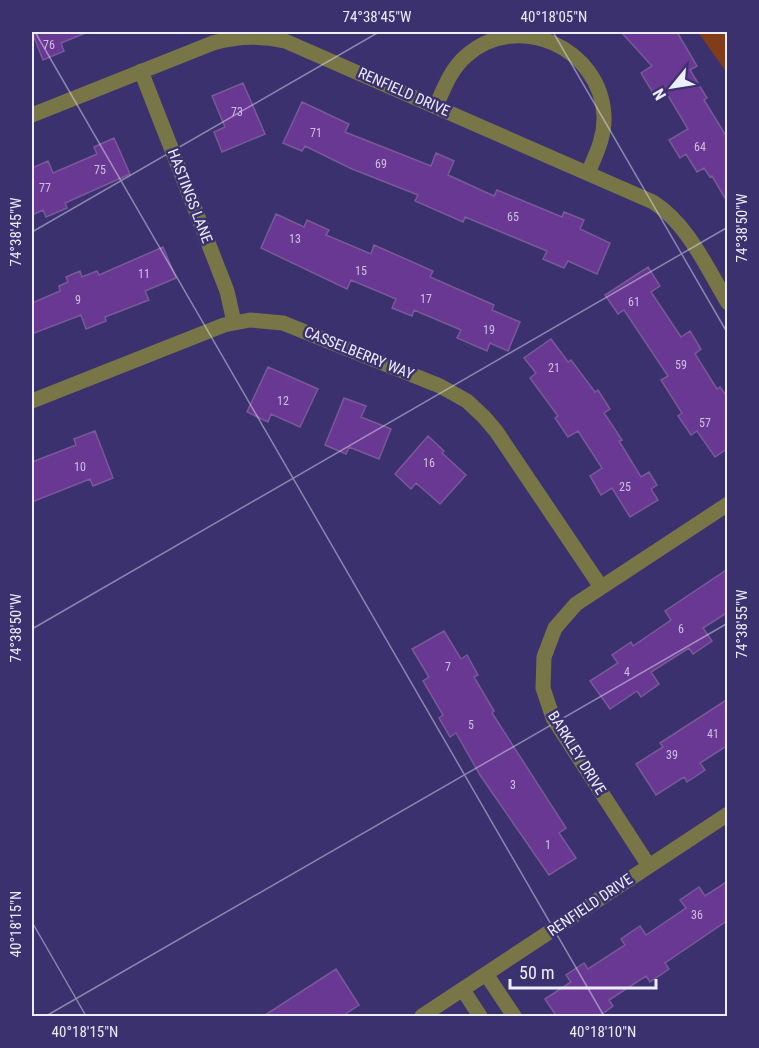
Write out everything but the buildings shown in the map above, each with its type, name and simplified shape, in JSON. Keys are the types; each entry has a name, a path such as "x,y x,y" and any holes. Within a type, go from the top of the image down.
{"street":[{"path":"436,106 455,68 479,46 502,37 518,35 534,36 550,41 565,48 583,64 597,84 602,100 603,132 588,173"},
{"name":"RENFIELD DRIVE","path":"32,115 221,40 245,37 269,38 292,44 649,200 668,213 683,230 728,303"},
{"name":"HASTINGS LANE","path":"141,71 227,289 234,322"},
{"name":"CASSELBERRY WAY","path":"32,401 234,322 264,320 290,325 440,386 467,401 496,431 602,587"},
{"name":"BARKLEY DRIVE","path":"649,866 556,724 549,710 543,688 544,657 555,628 570,610 728,504"},
{"name":"RENFIELD DRIVE","path":"422,1017 728,814"},
{"path":"486,974 514,1017"},
{"path":"463,990 480,1017"}],"shaded area":[{"path":"698,32 727,32 727,73"}]}
